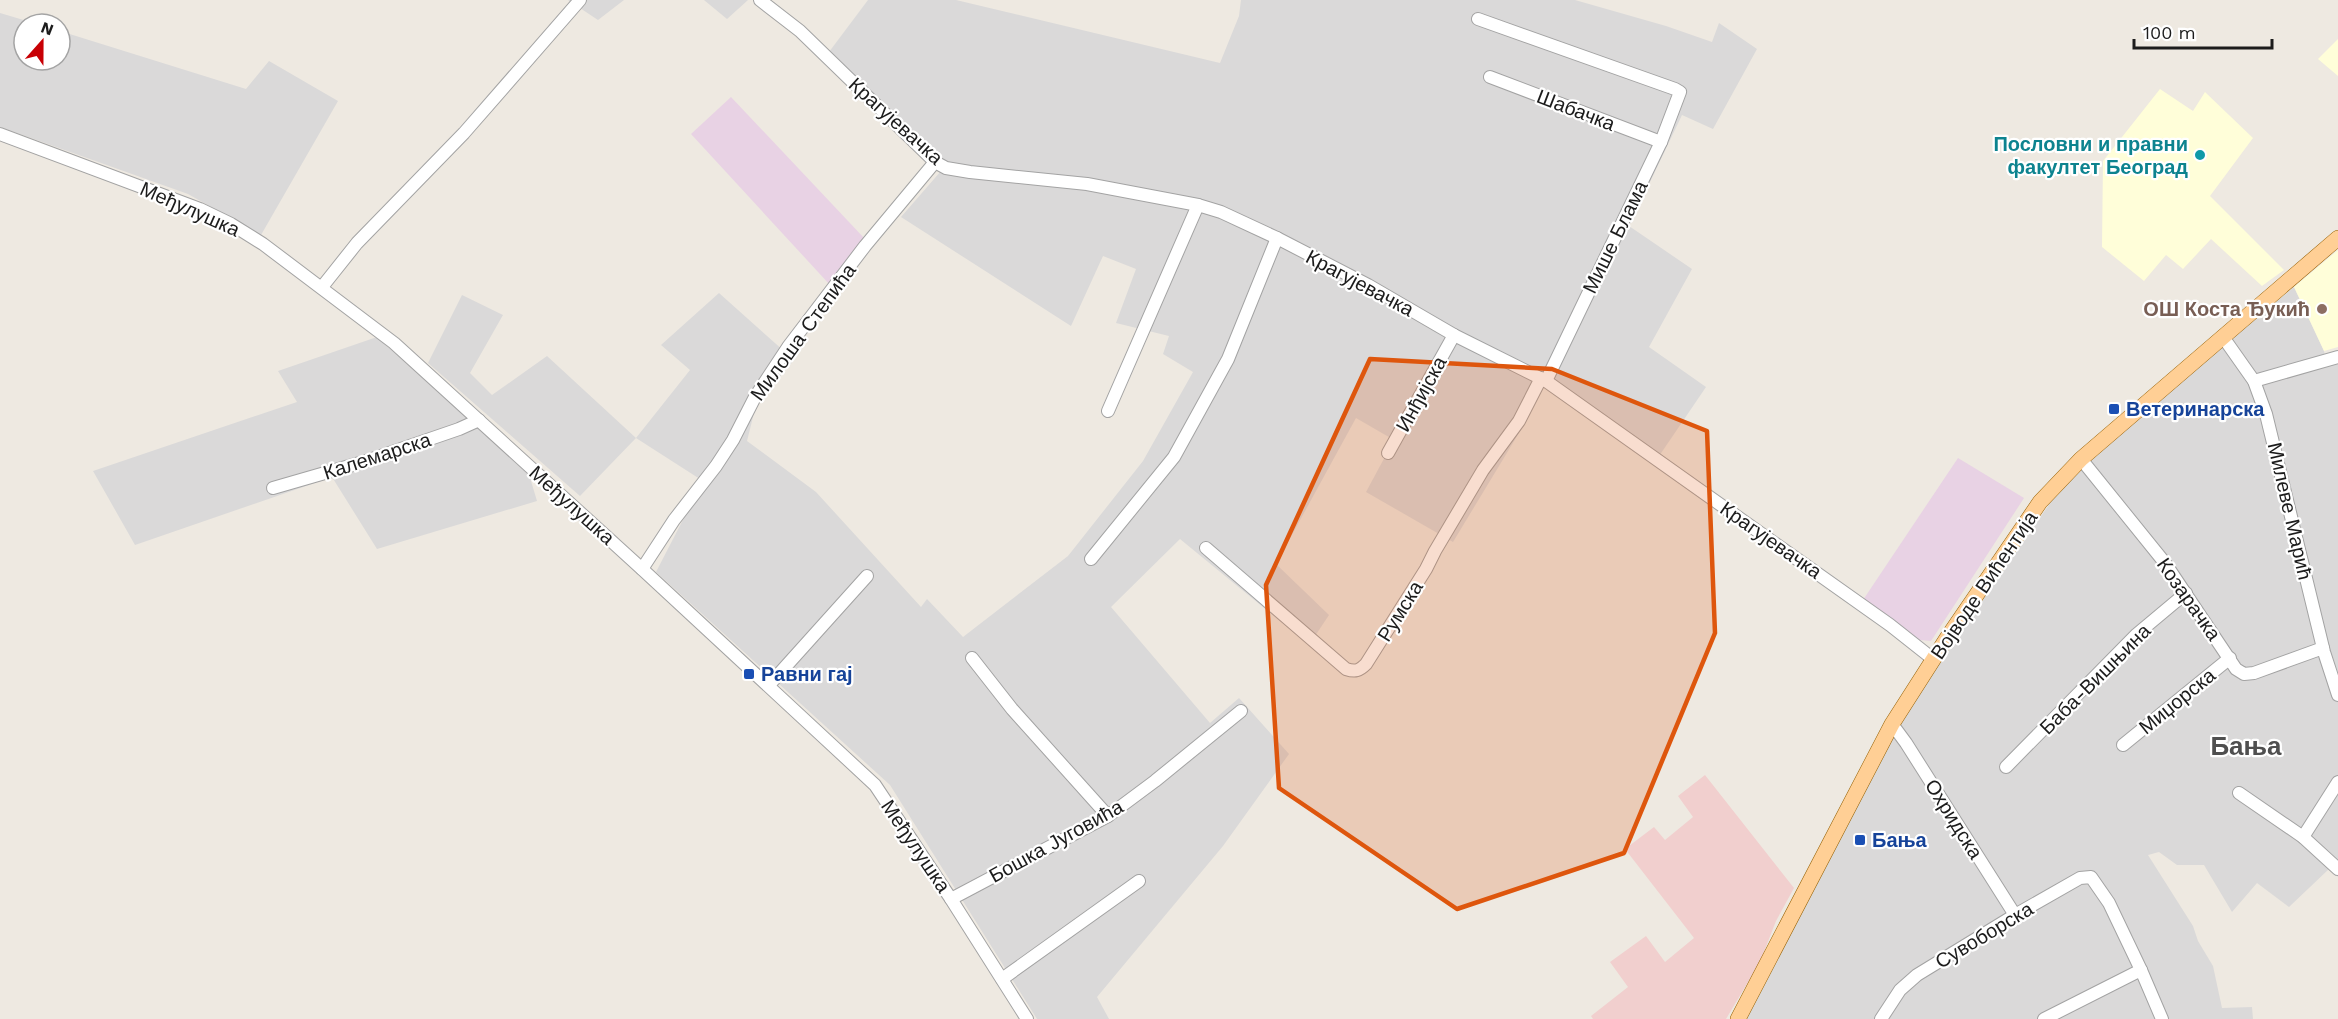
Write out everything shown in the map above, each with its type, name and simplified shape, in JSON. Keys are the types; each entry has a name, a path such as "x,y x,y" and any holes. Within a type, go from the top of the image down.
{"main road":[{"name":"Војводе Вићентија","path":"1738,1019 1892,724 1933,659 2040,502 2081,459 2338,238"}],"street":[{"name":"Крагујевачка","path":"760,0 800,31 936,162 946,168 1087,184 1198,205 1221,212 1277,238 1368,285 1454,335 1544,380 1882,619 1933,659"},
{"path":"322,287 357,243 464,133 579,1"},
{"name":"Мише Блама","path":"1478,19 1675,88 1680,92 1661,142 1544,380"},
{"name":"Шабачка","path":"1490,77 1661,142"},
{"name":"Међулушка","path":"0,134 200,209 231,224 322,287 394,343 875,785 951,899 1026,1019"},
{"name":"Милоша Степића","path":"642,569 674,520 722,457 755,397 788,347 865,246 936,162"},
{"path":"1108,411 1198,205"},
{"path":"1091,559 1174,457 1228,359 1277,238"},
{"name":"Инђијска","path":"1388,453 1454,335"},
{"name":"Милеве Марић","path":"2223,337 2254,381 2271,430 2324,650 2338,695"},
{"path":"2254,381 2338,357"},
{"name":"Румска","path":"1206,548 1346,669 1353,672 1360,670 1426,569 1483,470 1519,422 1544,380"},
{"name":"Калемарска","path":"273,488 363,462 479,420"},
{"name":"Козарачка","path":"2081,459 2143,534 2186,593 2236,669 2244,674 2254,673 2324,650 2338,649"},
{"path":"769,686 867,576"},
{"name":"Баба-Вишњина","path":"2006,767 2137,634 2186,593"},
{"path":"972,658 1012,709 1108,816"},
{"name":"Миџорска","path":"2123,745 2230,658"},
{"name":"Бошка Југовића","path":"951,899 1108,816 1155,781 1240,711"},
{"name":"Охридска","path":"1892,724 1906,742 2015,915"},
{"path":"2303,837 2338,782"},
{"path":"2239,793 2303,837 2338,868"},
{"name":"Сувоборска","path":"1881,1019 1900,990 1917,975 2080,878 2091,877 2100,887 2142,970"},
{"path":"1002,979 1139,882"},
{"path":"2044,1019 2142,970 2162,1019"}],"highlighted area":[{"path":"1370,359 1552,369 1707,431 1715,633 1624,853 1457,909 1279,788 1266,585"}],"shaded area":[{"path":"568,0 624,0 598,20"},
{"path":"704,0 748,0 727,19"},
{"path":"868,0 956,0 1220,63 1239,16 1241,0 1575,0 1666,26 1712,42 1719,23 1757,49 1713,129 1682,115 1629,226 1692,269 1649,347 1706,387 1653,465 1541,383 1522,428 1453,542 1366,492 1394,440 1356,418 1276,564 1329,615 1309,645 1180,539 1111,607 1210,723 1239,698 1289,754 1223,846 1097,997 1109,1019 1037,1019 890,785 656,572 703,481 636,438 690,370 661,345 719,293 794,360 756,405 747,441 816,492 921,607 927,599 963,637 1068,556 1143,461 1193,372 1163,354 1169,336 1116,323 1136,269 1103,256 1071,326 901,217 941,171 823,60"},
{"path":"0,13 12,17 12,72 72,72 72,35 246,89 269,61 338,101 261,235 188,194 0,127"},
{"path":"2338,39 2338,76 2318,59"},
{"path":"2160,89 2193,111 2205,92 2253,138 2210,196 2284,270 2262,286 2211,239 2183,269 2166,255 2144,281 2102,247 2103,161"},
{"path":"731,97 865,239 830,285 691,134"},
{"name":"ОШ Коста Ђукић","path":"2338,250 2338,347 2324,351 2294,287"},
{"path":"2294,287 2324,351 2326,361 2338,359 2338,877 2329,869 2289,907 2257,883 2232,912 2204,865 2177,865 2159,852 2148,855 2193,926 2198,941 2213,966 2222,1008 2252,1007 2253,1019 1740,1019 1901,717 2062,486 2186,377"},
{"path":"462,295 503,315 470,373 492,395 547,356 636,438 580,496 428,363"},
{"path":"377,337 528,471 537,501 377,549 332,477 135,545 93,471 297,402 278,371"},
{"path":"1958,458 2024,498 1931,641 1920,640 1863,600"},
{"path":"1705,775 1794,888 1776,921 1760,962 1726,1019 1593,1019 1591,1016 1628,987 1610,962 1646,936 1665,962 1694,938 1625,849 1654,827 1665,840 1693,817 1678,796"}],"place":[{"name":"Пословни и правни факултет Београд","path":"2200,155"},
{"name":"ОШ Коста Ђукић","path":"2322,309"},
{"name":"Ветеринарска","path":"2114,409"},
{"name":"Равни гај","path":"749,674"},
{"name":"Бања","path":"1860,840"}],"district":[{"name":"Бања","path":"2246,746"}]}
